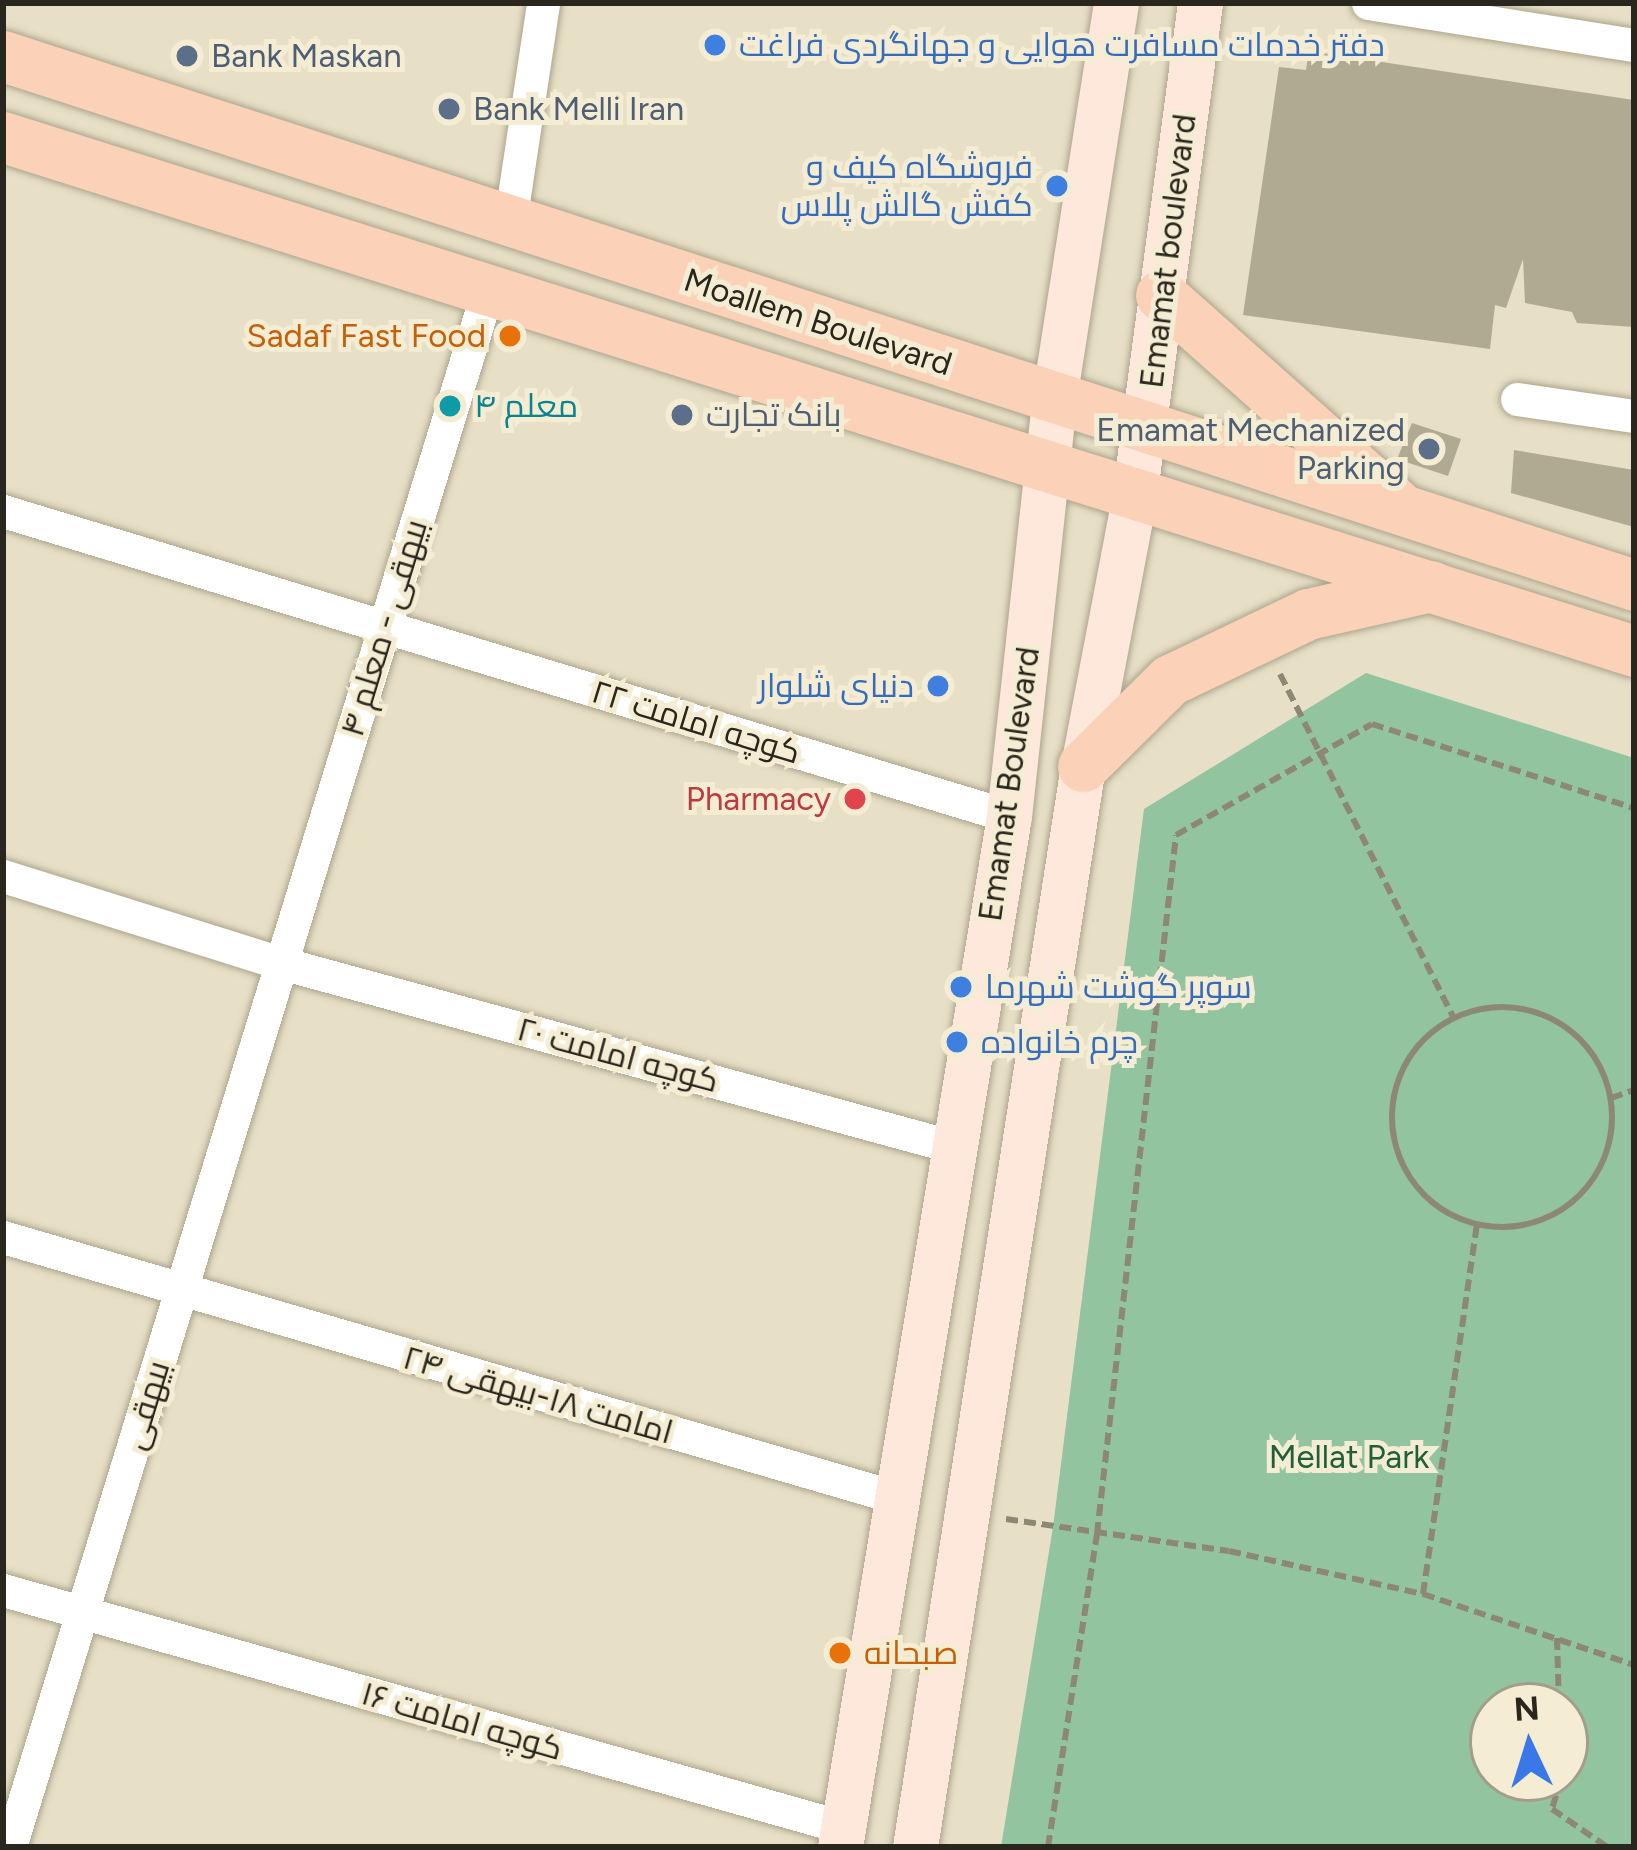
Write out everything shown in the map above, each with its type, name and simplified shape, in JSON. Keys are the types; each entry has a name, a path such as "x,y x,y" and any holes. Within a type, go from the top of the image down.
{"main road":[{"name":"Emamat Boulevard","path":"842,1837 1009,816 1054,399 1116,3"},
{"name":"Emamat boulevard","path":"1135,498 1200,3"},
{"name":"Moallem Boulevard","path":"3,56 1634,585"},
{"name":"Moallem Boulevard","path":"3,137 1135,498 1433,585 1634,651"},
{"path":"1161,295 1410,516"},
{"name":"Emamat Boulevard","path":"915,1847 1083,766 1135,498"},
{"path":"1083,766 1170,680 1308,614 1433,585"}],"street":[{"path":"510,222 543,3"},
{"path":"1368,3 1634,45"},
{"name":"بیهقی - معلم ۴","path":"281,963 487,293"},
{"path":"1517,399 1634,416"},
{"name":"کوچه امامت ۲۲","path":"3,511 1009,816"},
{"name":"کوچه امامت ۲۰","path":"3,876 281,963 954,1147"},
{"name":"بیهقی","path":"10,1847 281,963"},
{"name":"امامت ۱۸-بیهقی ۲۴","path":"3,1237 895,1498"},
{"name":"کوچه امامت ۱۶","path":"3,1590 842,1837"}],"path":[{"path":"1260,636 1454,1019"},
{"path":"1048,1847 1097,1534 1177,835 1372,724 1634,808"},
{"path":"1483,1007 1526,1008 1566,1026 1596,1057 1611,1098 1610,1141 1593,1181 1562,1210 1521,1226 1477,1225 1422,1192 1392,1136 1393,1093 1411,1053 1454,1019 1483,1007"},
{"path":"1611,1098 1634,1090"},
{"path":"1423,1594 1477,1225"},
{"path":"968,1512 1229,1551 1423,1594 1634,1665"},
{"path":"1557,1638 1558,1682"},
{"path":"1554,1802 1552,1809 1607,1847"}],"green space":[{"name":"Mellat Park","path":"1366,673 1634,758 1634,1847 1001,1847 1053,1527 1144,809"}],"building":[{"path":"1309,51 1634,100 1634,327 1577,323 1572,312 1525,303 1523,259 1506,308 1495,305 1490,349 1243,315 1279,67 1306,70"},
{"name":"Emamat Mechanized Parking","path":"1412,423 1461,439 1448,476 1397,459"},
{"path":"1514,450 1634,470 1634,527 1511,493"}],"place":[{"name":"دفتر خدمات مسافرت هوایی و جهانگردی فراغت","path":"715,45"},
{"name":"Bank Maskan","path":"187,56"},
{"name":"Bank Melli Iran","path":"449,109"},
{"name":"فروشگاه کیف و کفش گالش پلاس","path":"1057,186"},
{"name":"Sadaf Fast Food","path":"510,336"},
{"name":"معلم ۴","path":"450,406"},
{"name":"بانک تجارت","path":"682,415"},
{"name":"Emamat Mechanized Parking","path":"1429,449"},
{"name":"دنیای شلوار","path":"938,686"},
{"name":"Pharmacy","path":"855,799"},
{"name":"سوپر گوشت شهرما","path":"961,987"},
{"name":"چرم خانواده","path":"957,1042"},
{"name":"صبحانه","path":"840,1653"}]}
